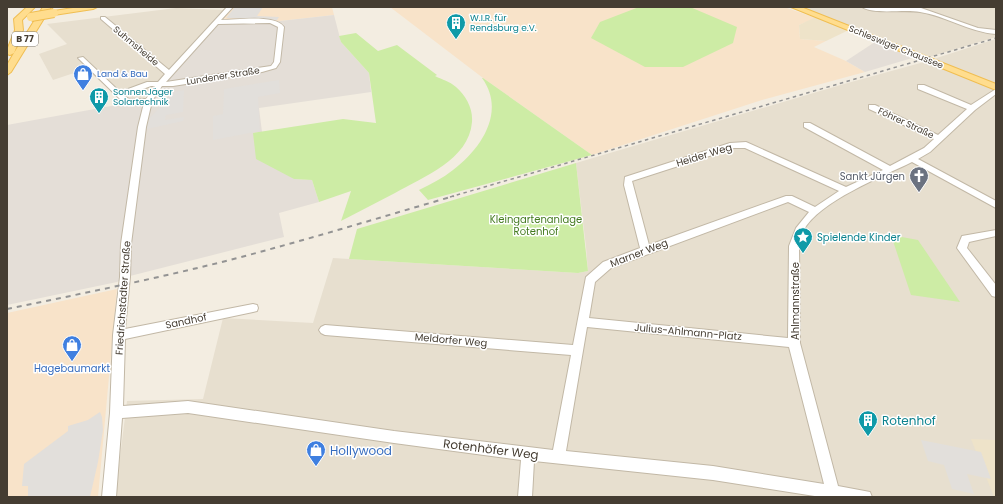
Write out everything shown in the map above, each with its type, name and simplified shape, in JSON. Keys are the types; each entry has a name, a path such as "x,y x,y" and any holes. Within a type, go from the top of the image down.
{"main road":[{"path":"18,19 31,7"},
{"name":"B 77","path":"7,72 28,34 47,7"},
{"path":"8,21 93,7"},
{"name":"Schleswiger Chaussee","path":"795,7 996,87"},
{"path":"7,60 19,30 18,19"}],"street":[{"name":"Friedrichstädter Straße","path":"109,497 116,413 119,335 126,277 126,244 142,127 148,101 160,84 230,7"},
{"path":"865,7 875,9 909,9 924,11 976,29 996,32"},
{"name":"Suhmsheide","path":"103,18 169,74"},
{"name":"Lundener Straße","path":"160,84 173,84 262,70 274,66 278,62 281,26 279,24 271,21 216,22"},
{"path":"81,58 127,101 148,101"},
{"path":"119,94 150,84 160,84"},
{"path":"922,87 972,108"},
{"name":"Ahlmannstraße","path":"833,492 794,343 794,246 799,230 815,211 846,190 890,170 927,150 972,108 996,91"},
{"name":"Föhrer Straße","path":"872,107 940,139"},
{"path":"807,126 890,170"},
{"name":"Heider Weg","path":"645,250 628,185 628,179 733,145 746,145 846,190"},
{"path":"912,159 996,205"},
{"name":"Marner Weg","path":"558,457 576,350 590,280 607,265 789,198 815,211"},
{"path":"996,233 965,239 962,248 996,293"},
{"name":"Sandhof","path":"119,335 253,308"},
{"name":"Julius-Ahlmann-Platz","path":"582,322 794,343"},
{"name":"Meldorfer Weg","path":"325,330 576,350"},
{"name":"Rotenhöfer Weg","path":"116,413 188,407 394,437 528,454 713,473 865,497"},
{"path":"525,497 528,454"}],"shaded area":[{"path":"233,7 332,7 334,15 280,21 222,19"},
{"path":"235,7 263,7 257,16 279,17 277,20 226,18"},
{"path":"390,7 784,7 816,18 799,25 800,39 826,41 814,47 846,61 865,72 762,100 592,155 483,78"},
{"path":"800,7 996,7 996,37 929,57"},
{"path":"176,8 225,10 157,82 140,103 122,104 116,95 86,69 53,80 39,54 67,44 47,24"},
{"path":"334,15 341,42 369,73 371,92 259,108 262,132 253,133 294,179 312,180 319,202 279,213 284,237 126,277 117,282 7,305 7,125 122,104 151,101 167,79 222,19 280,21"},
{"path":"818,16 851,29 826,41 800,39 799,25"},
{"path":"996,39 996,497 115,497 127,401 203,399 223,318 313,323 333,258 578,273 588,271 576,163 924,62"},
{"path":"878,40 919,56 865,72 846,61"},
{"path":"279,80 280,93 258,97 260,131 213,140 213,116 223,114 224,89"},
{"path":"184,90 183,112 166,115 165,120 184,117 183,121 147,129 149,119 173,92"},
{"path":"117,289 98,497 7,497 7,313"},
{"path":"100,412 103,430 90,497 28,497 28,486 22,486 24,464 68,431 68,426 88,420"},
{"path":"971,439 996,440 996,497 994,497"},
{"path":"921,440 981,452 991,479 967,474 974,494 952,489 944,465 928,461"}],"green space":[{"path":"639,7 690,7 737,27 733,43 683,67 645,67 591,38 600,22"},
{"path":"356,33 378,51 397,45 437,75 435,76 453,85 463,94 468,103 472,122 469,135 463,147 443,166 431,174 341,221 351,191 319,202 312,180 294,179 256,159 253,133 343,119 376,123 369,73 341,42 339,36"},
{"path":"482,78 592,155 428,200 419,190 445,176 464,161 481,140 487,128 491,116 492,103 489,91"},
{"name":"Kleingartenanlage Rotenhof","path":"576,163 588,271 578,273 349,259 357,229"},
{"path":"891,235 918,240 960,302 911,295"}],"railway":[{"path":"450,197 996,38"},
{"path":"7,309 226,261 454,196"}],"place":[{"name":"W.I.R. für Rendsburg e.V.","path":"456,40"},
{"name":"Land & Bau","path":"83,91"},
{"name":"SonnenJäger Solartechnik","path":"99,114"},
{"name":"Sankt Jürgen","path":"919,193"},
{"name":"Spielende Kinder","path":"803,254"},
{"name":"Hagebaumarkt","path":"72,362"},
{"name":"Rotenhof","path":"868,437"},
{"name":"Hollywood","path":"316,467"}]}
